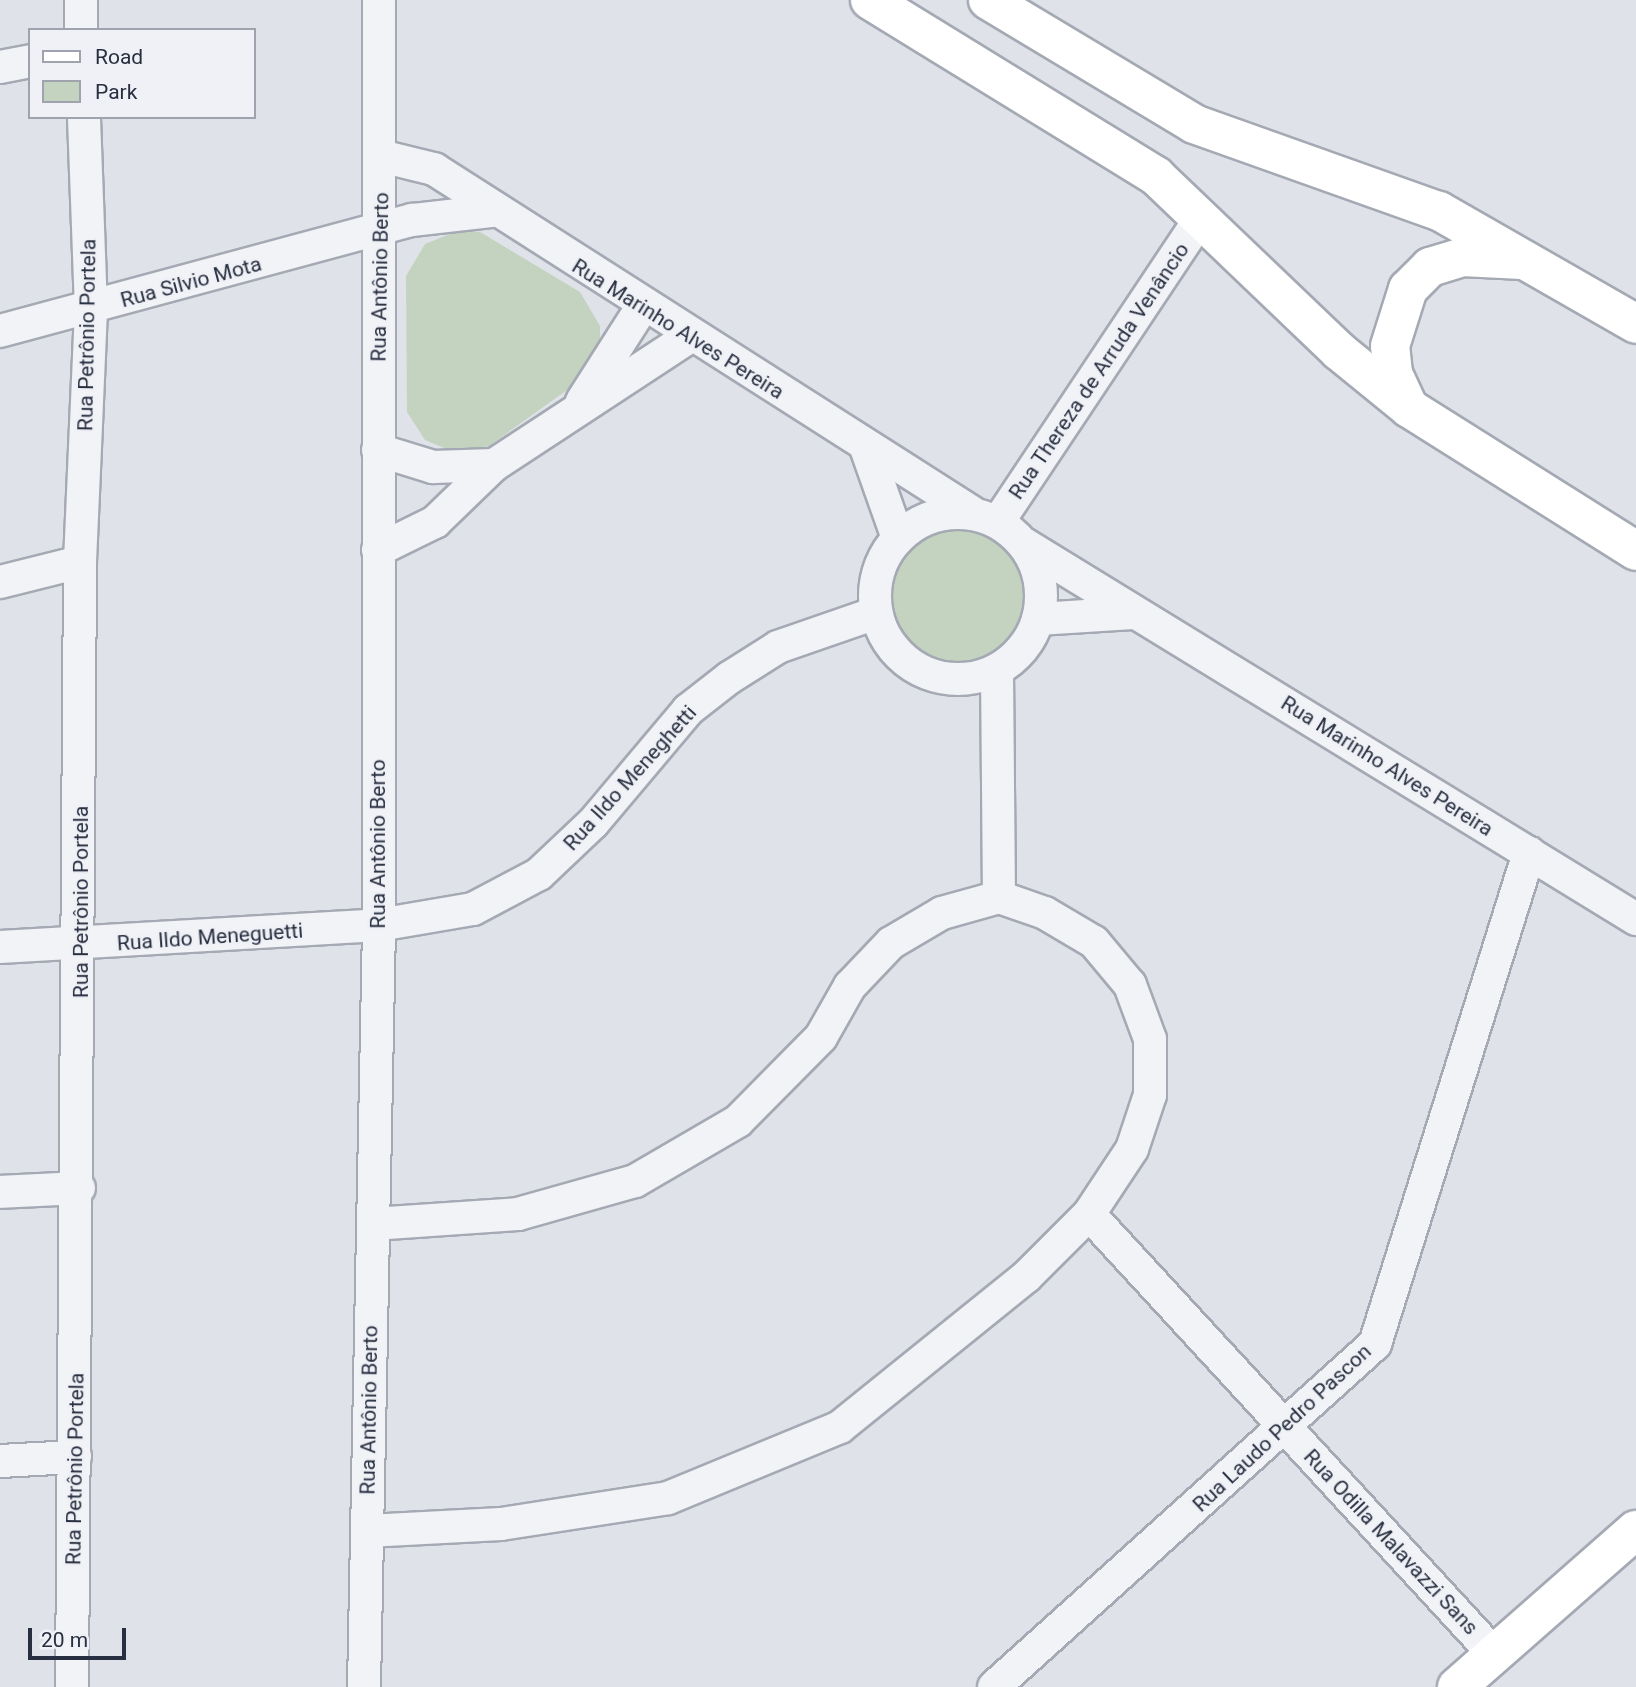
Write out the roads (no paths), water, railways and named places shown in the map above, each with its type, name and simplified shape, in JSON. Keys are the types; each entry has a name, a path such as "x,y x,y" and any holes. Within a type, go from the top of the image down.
{"main road":[{"path":"870,0 1156,176 1409,408 1636,551"},
{"path":"988,0 1194,124 1439,211 1538,263 1636,324"},
{"path":"1409,408 1393,373 1390,346 1408,289 1430,267 1462,257 1538,263"},
{"path":"1457,1687 1636,1530"}],"street":[{"path":"81,0 81,28"},
{"name":"Rua Antônio Berto","path":"364,1687 379,925 379,0"},
{"path":"0,67 28,61"},
{"name":"Rua Petrônio Portela","path":"72,1687 82,946 80,562 91,309 83,119"},
{"name":"Rua Marinho Alves Pereira","path":"381,156 434,169 492,211 689,337 986,518"},
{"path":"381,231 412,220 492,211"},
{"name":"Rua Thereza de Arruda Venâncio","path":"986,518 1200,219"},
{"name":"Rua Silvio Mota","path":"0,331 381,231"},
{"path":"582,401 642,307"},
{"path":"377,550 435,522 494,465 582,401 626,382 689,337"},
{"path":"864,445 898,538"},
{"path":"378,450 433,467 494,465"},
{"path":"933,516 986,518 1024,544 1041,594 1038,619 1022,649 997,670 959,680 922,672 892,648 876,613 878,572 898,538 933,516"},
{"name":"Rua Marinho Alves Pereira","path":"1024,544 1636,919"},
{"path":"0,582 80,562"},
{"path":"1038,619 1072,612 1138,613"},
{"name":"Rua Ildo Meneghetti","path":"379,925 474,909 539,874 698,702 778,647 876,613"},
{"path":"997,670 999,897"},
{"name":"Rua Laudo Pedro Pascon","path":"994,1687 1350,1371 1375,1344 1385,1320 1529,853"},
{"path":"367,1531 501,1524 668,1498 840,1427 959,1337 1089,1214 1132,1149 1150,1095 1150,1039 1130,985 1094,942 1045,913 999,897 942,913 891,943 850,986 821,1037 738,1121 635,1181 518,1214 373,1224"},
{"name":"Rua Ildo Meneguetti","path":"0,947 82,946 379,925"},
{"path":"0,1192 79,1188"},
{"name":"Rua Odilla Malavazzi Sans","path":"1089,1214 1494,1654"},
{"path":"0,1461 75,1457"}]}
